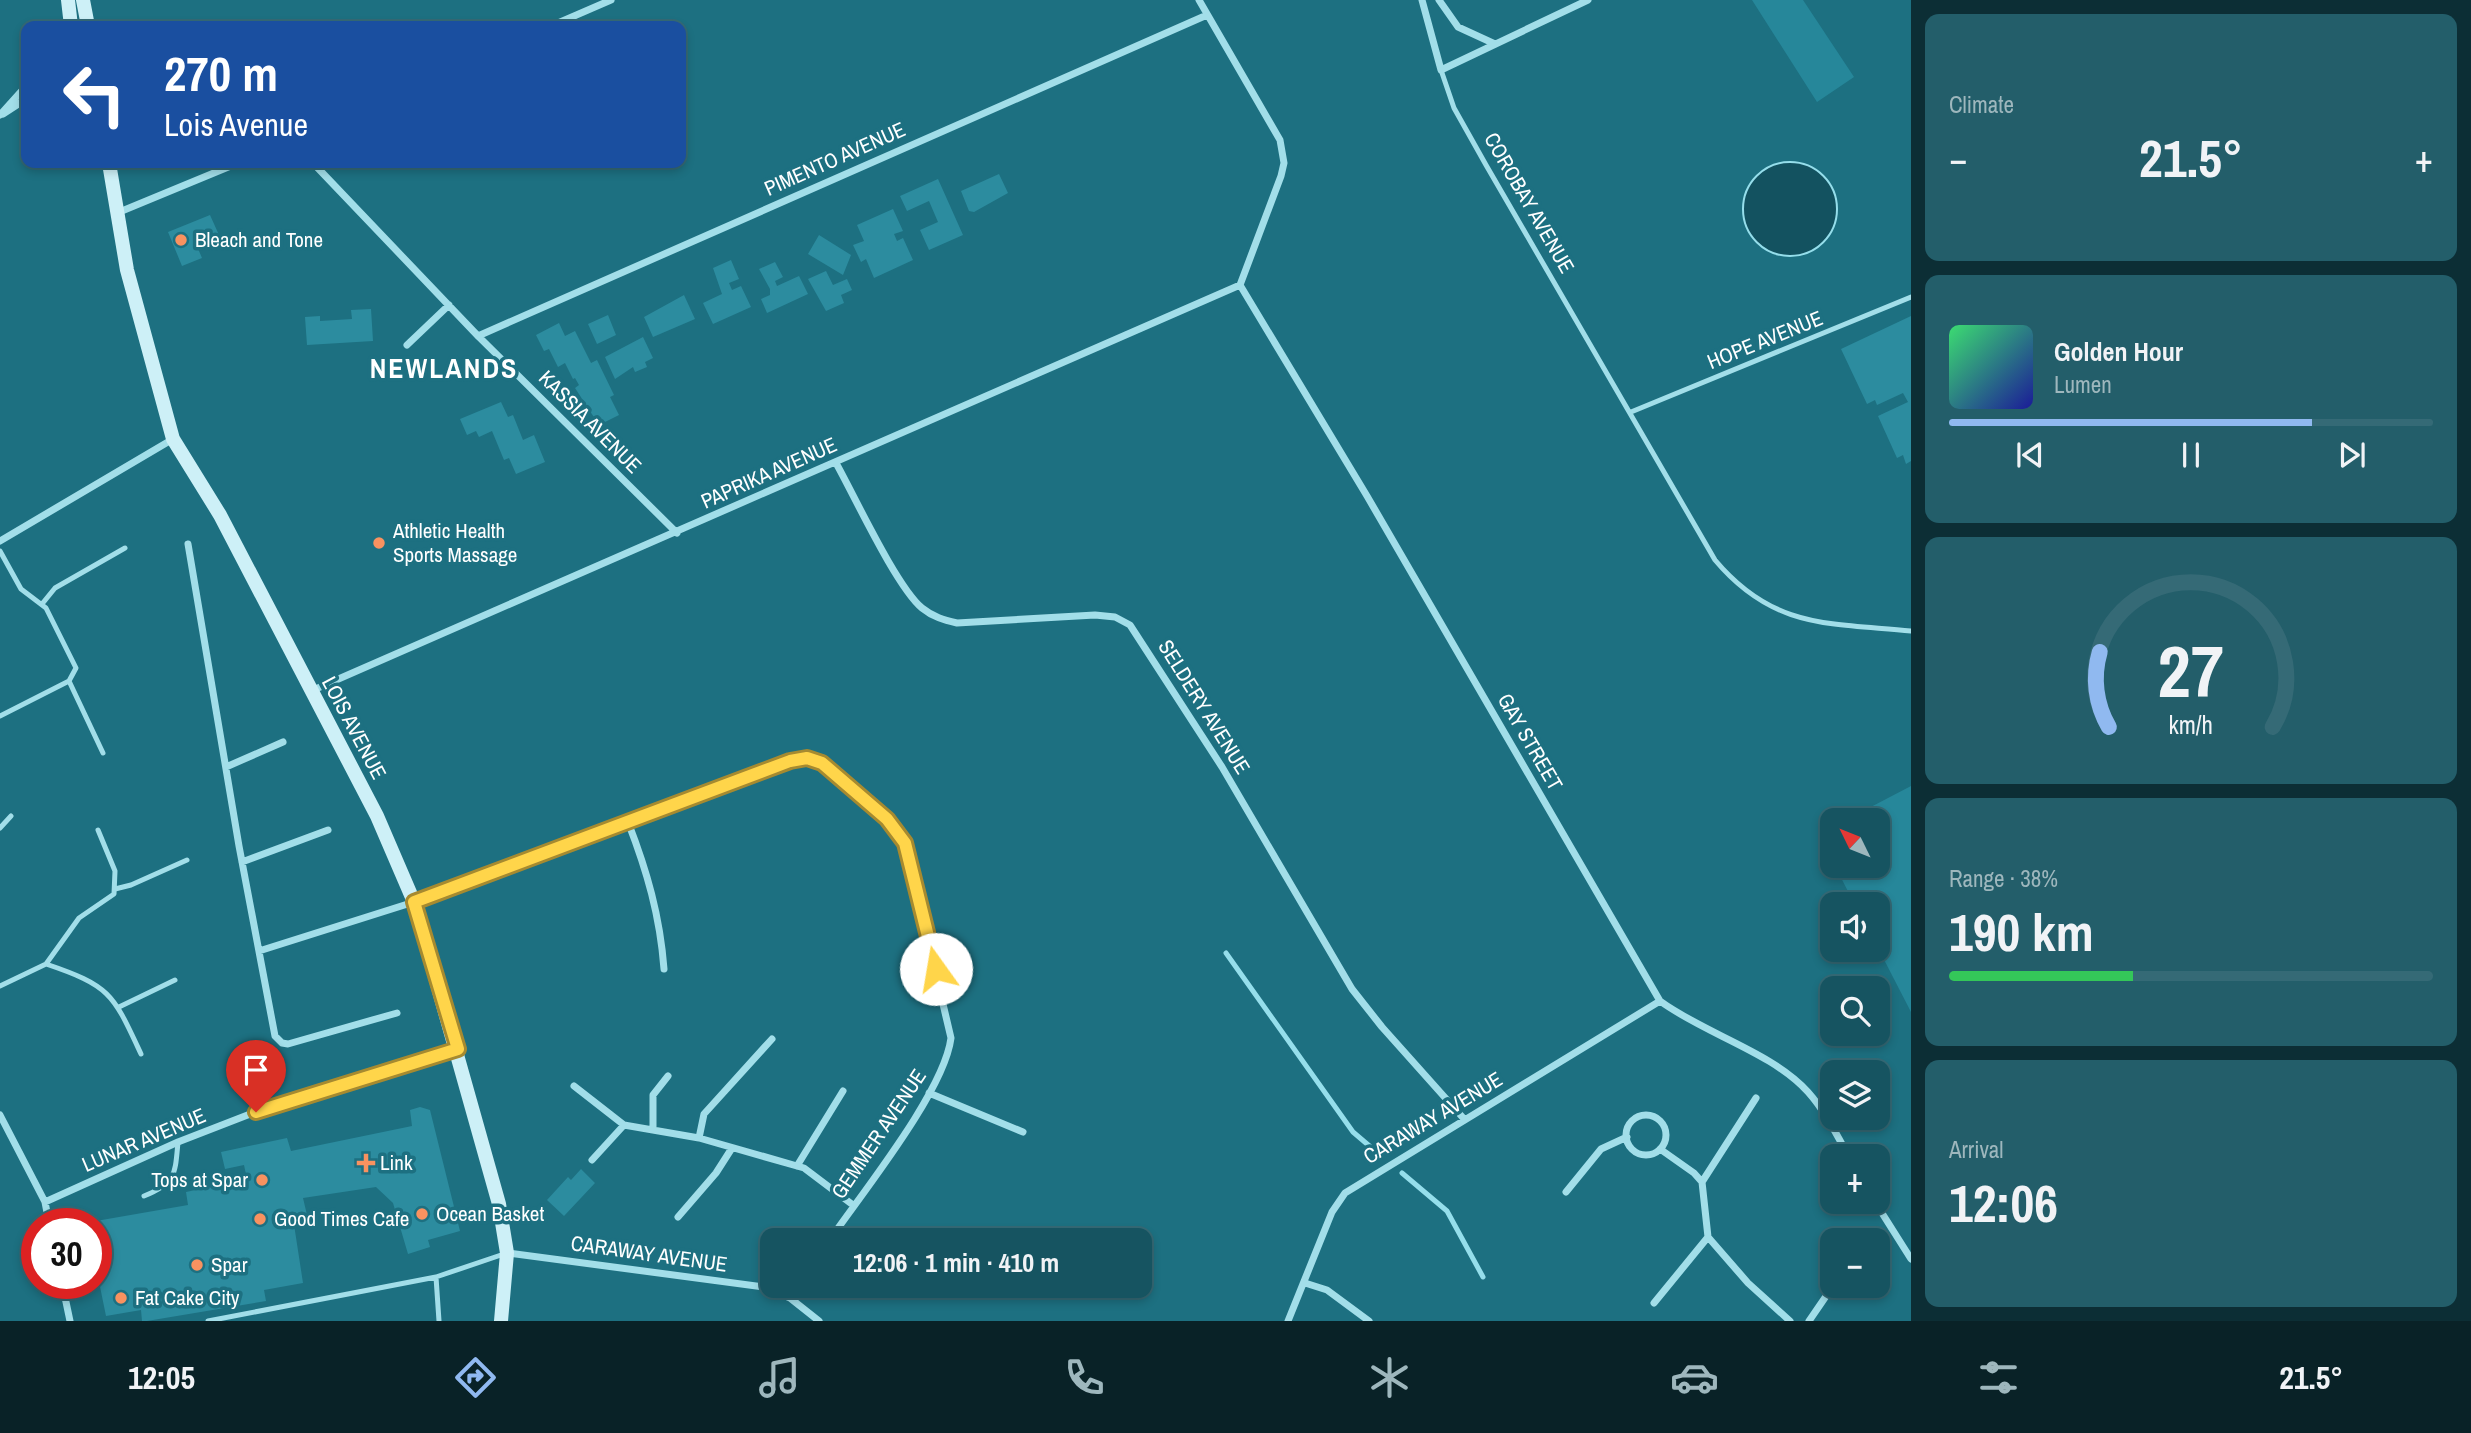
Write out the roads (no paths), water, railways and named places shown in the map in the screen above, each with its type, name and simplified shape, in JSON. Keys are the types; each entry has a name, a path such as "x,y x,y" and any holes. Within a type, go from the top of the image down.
{"street":[{"path":"68,0 70,21"},
{"path":"83,0 87,21"},
{"path":"563,21 611,0"},
{"path":"1199,0 1280,140 1283,156 1281,176 1240,285"},
{"name":"COROBAY AVENUE","path":"1422,0 1441,70"},
{"path":"1439,0 1462,30 1495,44"},
{"path":"1441,70 1588,0"},
{"name":"PIMENTO AVENUE","path":"478,336 1207,15"},
{"path":"0,116 21,92"},
{"path":"0,116 21,102"},
{"name":"LOIS AVENUE","path":"108,168 140,323 173,439 220,515 377,816 414,902 458,1049 499,1204 507,1253 500,1321"},
{"path":"117,213 226,168"},
{"name":"KASSIA AVENUE","path":"318,168 478,336 677,533"},
{"name":"PAPRIKA AVENUE","path":"311,691 1240,285"},
{"name":"GAY STREET","path":"1240,285 1367,496 1660,1001 1687,1020 1769,1063 1798,1083 1827,1117 1842,1144"},
{"path":"407,345 449,305"},
{"path":"0,541 173,439"},
{"name":"SELDERY AVENUE","path":"836,463 902,581 920,607 938,618 957,622 1095,615 1115,617 1130,625 1222,767 1352,989 1382,1027 1465,1120"},
{"path":"188,544 242,862 275,1036 282,1043 289,1044 397,1013"},
{"path":"226,767 284,742"},
{"name":"GEMMER AVENUE","path":"259,951 414,902 790,761 807,758 822,763 887,819 905,843 950,1030 948,1058 929,1093 838,1228"},
{"path":"628,822 648,873 660,924 664,969"},
{"path":"242,862 328,830"},
{"name":"CARAWAY AVENUE","path":"1288,1321 1338,1200 1355,1185 1660,1001"},
{"path":"699,1138 704,1114 772,1039"},
{"name":"LUNAR AVENUE","path":"44,1202 177,1142 286,1100 458,1049"},
{"path":"653,1130 653,1095 668,1076"},
{"path":"574,1086 624,1125 699,1138 797,1166 807,1170 853,1205"},
{"path":"797,1166 843,1091"},
{"path":"929,1093 1023,1132"},
{"path":"1756,1098 1702,1182 1704,1226 1708,1237 1748,1283 1790,1321"},
{"path":"0,1115 45,1208"},
{"path":"1566,1192 1601,1149 1627,1137 1633,1120 1651,1116 1665,1128 1660,1149 1650,1154 1638,1152 1627,1137"},
{"path":"592,1160 624,1125"},
{"path":"678,1217 716,1173 732,1147"},
{"path":"1660,1149 1702,1182"},
{"path":"1883,1214 1911,1259"},
{"path":"1654,1303 1708,1237"},
{"name":"CARAWAY AVENUE","path":"507,1253 760,1286"},
{"path":"1305,1283 1327,1290 1369,1321"},
{"name":"CARAWAY AVENUE","path":"790,1298 819,1321"},
{"path":"1809,1321 1825,1298"},
{"path":"65,1299 70,1321"}],"lane":[{"name":"COROBAY AVENUE","path":"1441,70 1450,98 1480,154 1715,560 1740,587 1766,606 1801,619 1911,631"},
{"name":"HOPE AVENUE","path":"1631,412 1911,297"},
{"path":"42,604 55,588 125,548"},
{"path":"0,551 21,589 42,604 75,664 75,672 69,681 0,716"},
{"path":"69,681 103,753"},
{"path":"0,828 11,816"},
{"path":"0,986 46,964 79,918 111,897 116,889 115,871 98,830"},
{"path":"116,889 131,886 187,860"},
{"path":"46,964 92,983 119,1007 141,1054"},
{"path":"119,1007 175,980"},
{"path":"144,1196 164,1188 173,1177 177,1142"},
{"path":"208,1321 436,1277 507,1253"},
{"path":"436,1277 439,1321"}],"waterway":[{"path":"1226,953 1353,1132 1380,1155"},
{"path":"1402,1173 1447,1211 1483,1277"}],"place":[{"name":"Bleach and Tone","path":"181,240"},
{"name":"Athletic Health Sports Massage","path":"379,543"},
{"name":"Link","path":"366,1163"},
{"name":"Tops at Spar","path":"262,1180"},
{"name":"Ocean Basket","path":"422,1214"},
{"name":"Good Times Cafe","path":"260,1219"},
{"name":"Spar","path":"197,1265"},
{"name":"Fat Cake City","path":"121,1298"}],"district":[{"name":"NEWLANDS","path":"444,368"}]}
